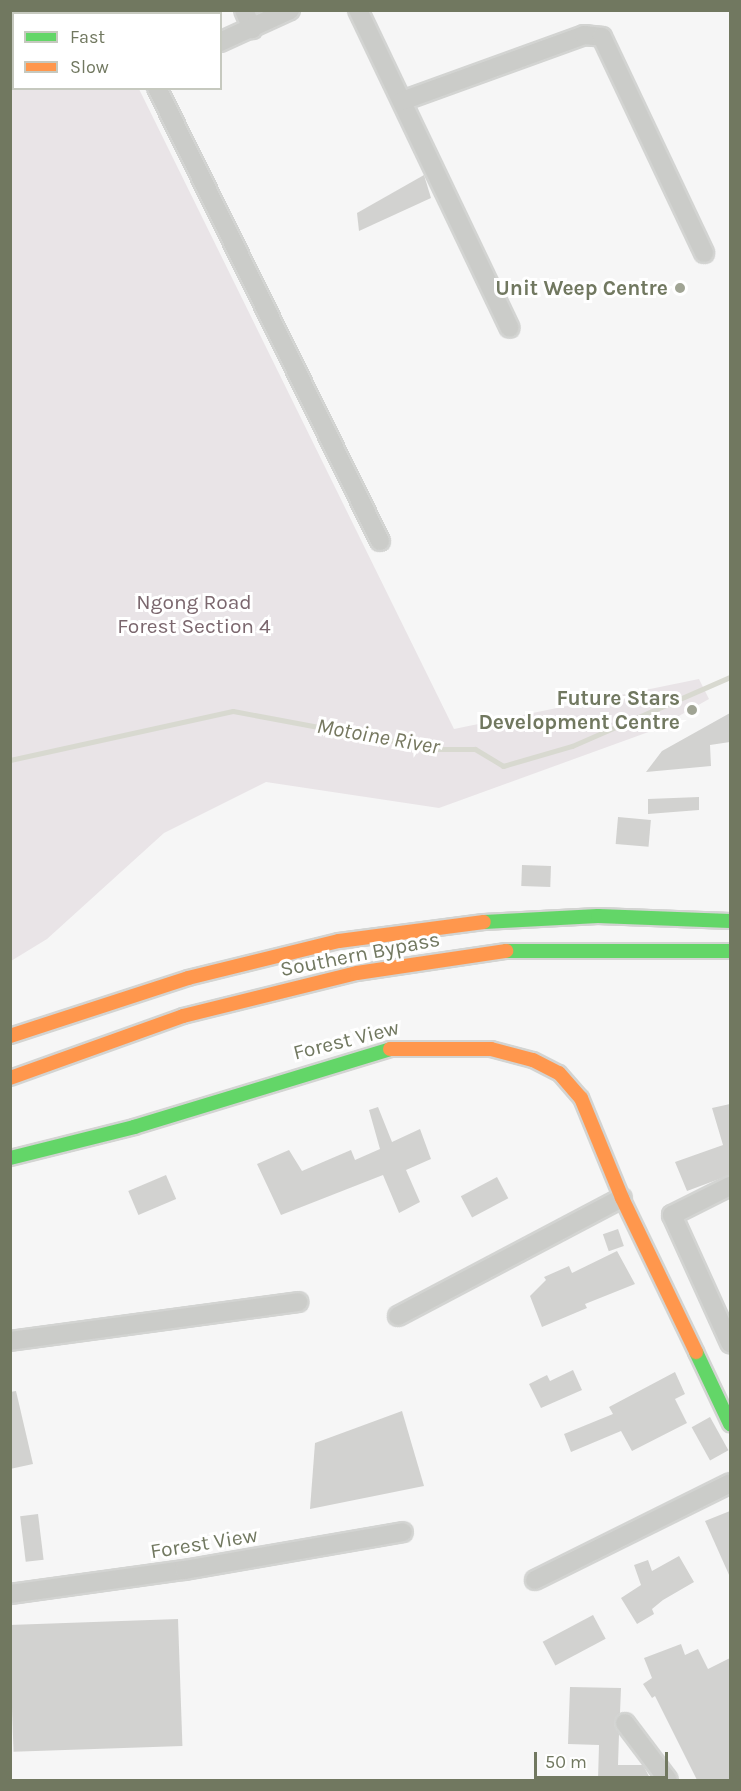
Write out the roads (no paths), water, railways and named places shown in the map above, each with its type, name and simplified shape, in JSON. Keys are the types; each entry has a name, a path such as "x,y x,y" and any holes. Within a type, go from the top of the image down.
{"main road":[{"name":"Southern Bypass","path":"10,1036 188,978 339,941 507,919 598,916 730,921"},
{"name":"Southern Bypass","path":"10,1078 183,1016 346,976 435,959 507,951 730,951"},
{"name":"Forest View","path":"10,1158 134,1127 299,1074 391,1049 490,1049 533,1060 559,1073 581,1098 622,1198 730,1424"}],"street":[{"path":"244,10 252,29"},
{"path":"222,41 290,10"},
{"path":"358,10 510,328"},
{"path":"402,101 584,35 602,37 704,253"},
{"path":"158,90 380,541"},
{"path":"730,1186 672,1215 730,1343"},
{"path":"398,1316 622,1198"},
{"path":"10,1341 298,1302"},
{"path":"535,1580 730,1483"},
{"name":"Forest View","path":"10,1594 184,1570 403,1532"},
{"path":"625,1723 668,1780"}],"waterway":[{"name":"Motoine River","path":"10,760 233,711 436,749 475,749 503,766 572,746 730,677"}],"place":[{"name":"Unit Weep Centre","path":"680,288"},
{"name":"Future Stars Development Centre","path":"692,710"}],"park label":[{"name":"Ngong Road Forest Section 4","path":"194,614"}]}
